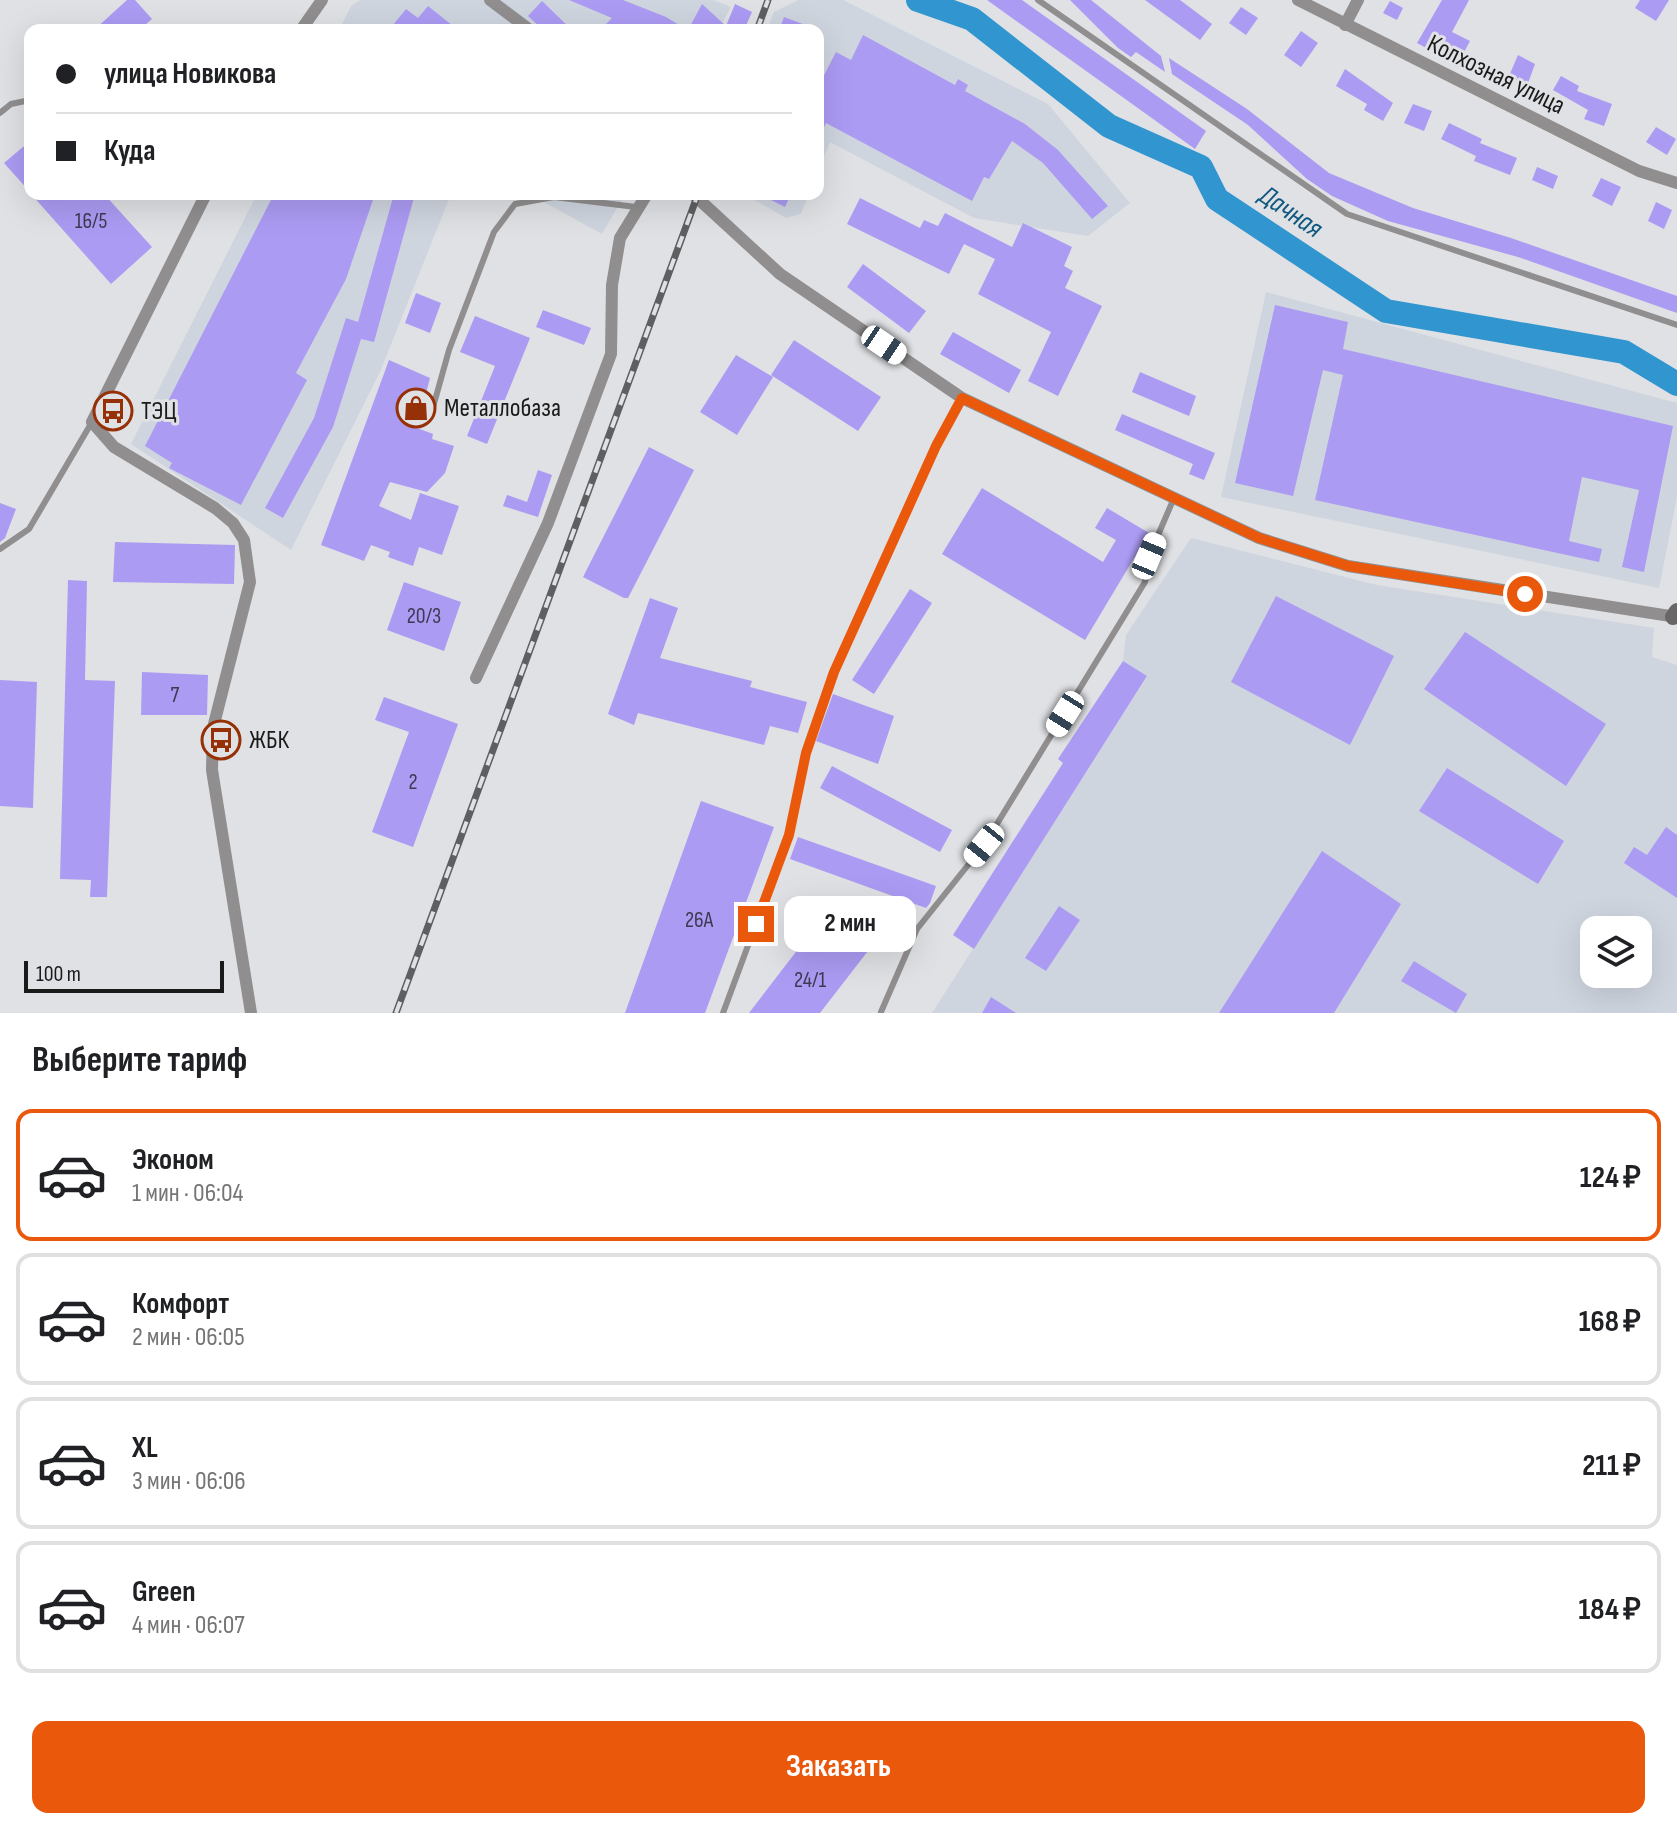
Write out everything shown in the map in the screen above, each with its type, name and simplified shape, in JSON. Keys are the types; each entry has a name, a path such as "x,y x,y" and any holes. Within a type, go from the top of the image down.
{"street":[{"path":"305,24 322,0"},
{"path":"490,0 522,24"},
{"name":"Колхозная улица","path":"1298,0 1639,171 1677,183"},
{"path":"1345,25 1358,0"},
{"path":"199,200 92,422 114,447 215,508 233,523 244,540 250,582 213,728 212,770 251,1013"},
{"path":"476,678 548,523 611,354 612,285 620,238 642,200"},
{"path":"700,200 780,274 962,398 1259,538 1348,566 1676,615"}],"lane":[{"path":"1038,0 1347,214 1677,325"},
{"path":"0,113 11,104 24,101"},
{"path":"432,411 449,350 494,232 515,204 537,200"},
{"path":"579,200 636,207 641,200"},
{"path":"723,1013 789,835 806,753 834,672 936,446 962,398"},
{"path":"0,549 29,529 49,501 92,422"},
{"path":"881,1012 917,929 984,845 1145,582 1149,556 1174,498"}],"shaded area":[{"path":"360,0 713,0 731,7 721,24 342,24 351,6"},
{"path":"798,0 843,0 1048,104 1130,203 1088,236 974,218 830,142 824,156 824,24 769,24 774,12"},
{"path":"254,200 449,200 380,372 291,550 131,444"},
{"path":"540,200 622,200 602,234"},
{"path":"754,200 807,200 801,214 786,218"},
{"path":"1266,292 1677,403 1677,497 1659,588 1221,497"},
{"path":"1191,538 1377,585 1654,628 1652,657 1677,665 1677,1013 932,1013 1147,677 1123,661 1126,635"}],"building":[{"path":"127,0 135,0 152,19 146,24 101,24"},
{"path":"569,0 623,0 677,24 606,24 612,18"},
{"path":"987,0 1022,0 1206,131 1195,149"},
{"path":"1070,0 1091,0 1161,56 1165,72 1136,52 1131,57 1118,48"},
{"path":"1145,0 1180,0 1212,24 1200,40"},
{"path":"1442,0 1469,0 1452,32 1470,41 1463,54 1434,39 1428,49 1417,43"},
{"path":"1640,0 1669,0 1656,21 1635,8"},
{"path":"542,1 566,24 537,24 528,16"},
{"path":"1390,1 1403,8 1397,20 1383,13"},
{"path":"702,4 724,24 691,24"},
{"path":"735,4 752,12 747,24 727,24"},
{"path":"428,6 450,24 394,24 406,9 418,18"},
{"path":"1241,7 1258,18 1246,35 1229,23"},
{"path":"784,17 803,24 781,24"},
{"path":"1301,31 1318,43 1301,67 1284,55"},
{"path":"863,35 955,85 958,79 968,85 965,91 1025,124 1058,150 1108,206 1092,219 1043,163 1012,141 989,179 984,177 972,201 826,123 824,127 824,75 836,52 851,60"},
{"path":"1518,55 1535,64 1527,86 1509,76"},
{"path":"1169,58 1247,109 1329,173 1413,208 1511,238 1677,296 1677,313 1518,257 1388,221 1332,196 1307,179 1248,125 1172,74"},
{"path":"1345,69 1393,103 1383,121 1364,110 1367,104 1336,86"},
{"path":"1561,76 1579,86 1577,91 1612,104 1604,126 1584,119 1588,110 1553,90"},
{"path":"1413,104 1432,111 1424,131 1404,123"},
{"path":"1449,123 1482,139 1480,143 1517,158 1510,175 1474,161 1476,156 1441,139"},
{"path":"1656,127 1676,139 1667,155 1646,142"},
{"path":"24,146 24,185 4,163"},
{"path":"1537,167 1558,176 1553,189 1532,180"},
{"path":"1601,178 1621,187 1612,206 1592,196"},
{"path":"860,198 920,228 924,220 938,226 945,213 1012,247 1023,223 1072,247 1064,266 1073,271 1065,288 1102,306 1058,396 1028,381 1051,332 978,294 995,259 964,244 949,274 847,224"},
{"path":"36,200 109,200 152,247 111,284"},
{"path":"271,200 373,200 346,279 296,373 307,380 241,505 169,468 172,463 145,446"},
{"path":"392,200 413,200 374,342 361,339 333,427 283,518 265,508 314,418 346,318 358,322"},
{"path":"771,200 788,200 785,207"},
{"path":"1656,202 1672,210 1664,229 1648,221"},
{"path":"863,264 926,311 909,333 847,287"},
{"path":"416,293 441,303 430,333 405,323"},
{"path":"1275,305 1348,322 1343,349 1673,426 1644,572 1622,567 1639,490 1582,477 1569,541 1602,549 1599,562 1315,500 1343,375 1323,370 1293,496 1235,483"},
{"path":"543,310 591,328 584,345 536,327"},
{"path":"475,316 530,338 487,444 467,436 495,366 460,352"},
{"path":"953,332 1021,370 1009,393 940,354"},
{"path":"794,340 881,397 858,431 771,375"},
{"path":"736,355 773,377 737,435 700,412"},
{"path":"389,360 430,378 417,428 433,434 432,439 454,446 445,473 427,492 390,482 379,506 411,520 420,493 459,506 442,555 419,547 413,566 388,557 390,552 371,545 364,561 321,545"},
{"path":"1140,372 1196,396 1189,416 1132,392"},
{"path":"1122,414 1215,453 1204,480 1189,474 1193,464 1115,430"},
{"path":"649,447 694,470 628,598 624,598 583,577"},
{"path":"538,470 552,475 538,517 503,506 507,495 527,502"},
{"path":"982,488 1103,562 1116,540 1095,528 1107,508 1149,533 1085,640 942,554"},
{"path":"0,503 16,509 5,538 0,542"},
{"path":"115,542 235,545 234,584 113,582"},
{"path":"68,580 87,581 85,680 115,681 107,897 90,897 91,880 60,879"},
{"path":"404,582 461,602 444,651 387,630"},
{"path":"910,589 932,603 874,694 852,680"},
{"path":"1276,596 1394,656 1350,745 1231,682"},
{"path":"650,598 678,608 660,658 752,681 750,687 807,702 798,733 770,726 764,745 638,713 634,725 608,714"},
{"path":"1465,632 1606,724 1566,786 1424,689"},
{"path":"1123,661 1147,676 974,949 953,935 1063,763 1058,759"},
{"path":"142,672 208,675 207,715 141,715"},
{"path":"0,680 37,682 33,808 0,806"},
{"path":"833,694 894,716 878,764 816,741"},
{"path":"384,697 458,724 413,847 372,832 409,732 375,720"},
{"path":"832,766 952,830 940,852 820,788"},
{"path":"1447,768 1564,841 1538,884 1419,811"},
{"path":"701,801 774,827 705,1013 625,1013"},
{"path":"1666,827 1677,835 1677,898 1624,863 1634,847 1647,855"},
{"path":"798,837 936,886 930,903 926,908 790,859"},
{"path":"1322,851 1401,904 1334,1013 1219,1013"},
{"path":"1059,906 1080,920 1046,971 1025,958"},
{"path":"825,914 871,947 820,1013 749,1013"},
{"path":"1414,961 1467,994 1456,1013 1401,981"},
{"path":"991,997 1016,1013 982,1013"}],"waterway":[{"name":"Дачная","path":"918,0 972,19 1109,126 1201,167 1217,199 1386,311 1624,352 1677,384"}],"railway":[{"path":"759,24 768,0"},
{"path":"396,1013 696,200"}],"place":[{"name":"Металлобаза","path":"416,408"},
{"name":"ТЭЦ","path":"113,411"},
{"name":"ЖБК","path":"221,740"}],"route":[{"path":"756,924 789,835 806,753 834,672 936,446 962,398 1259,538 1348,566 1525,594"}]}
